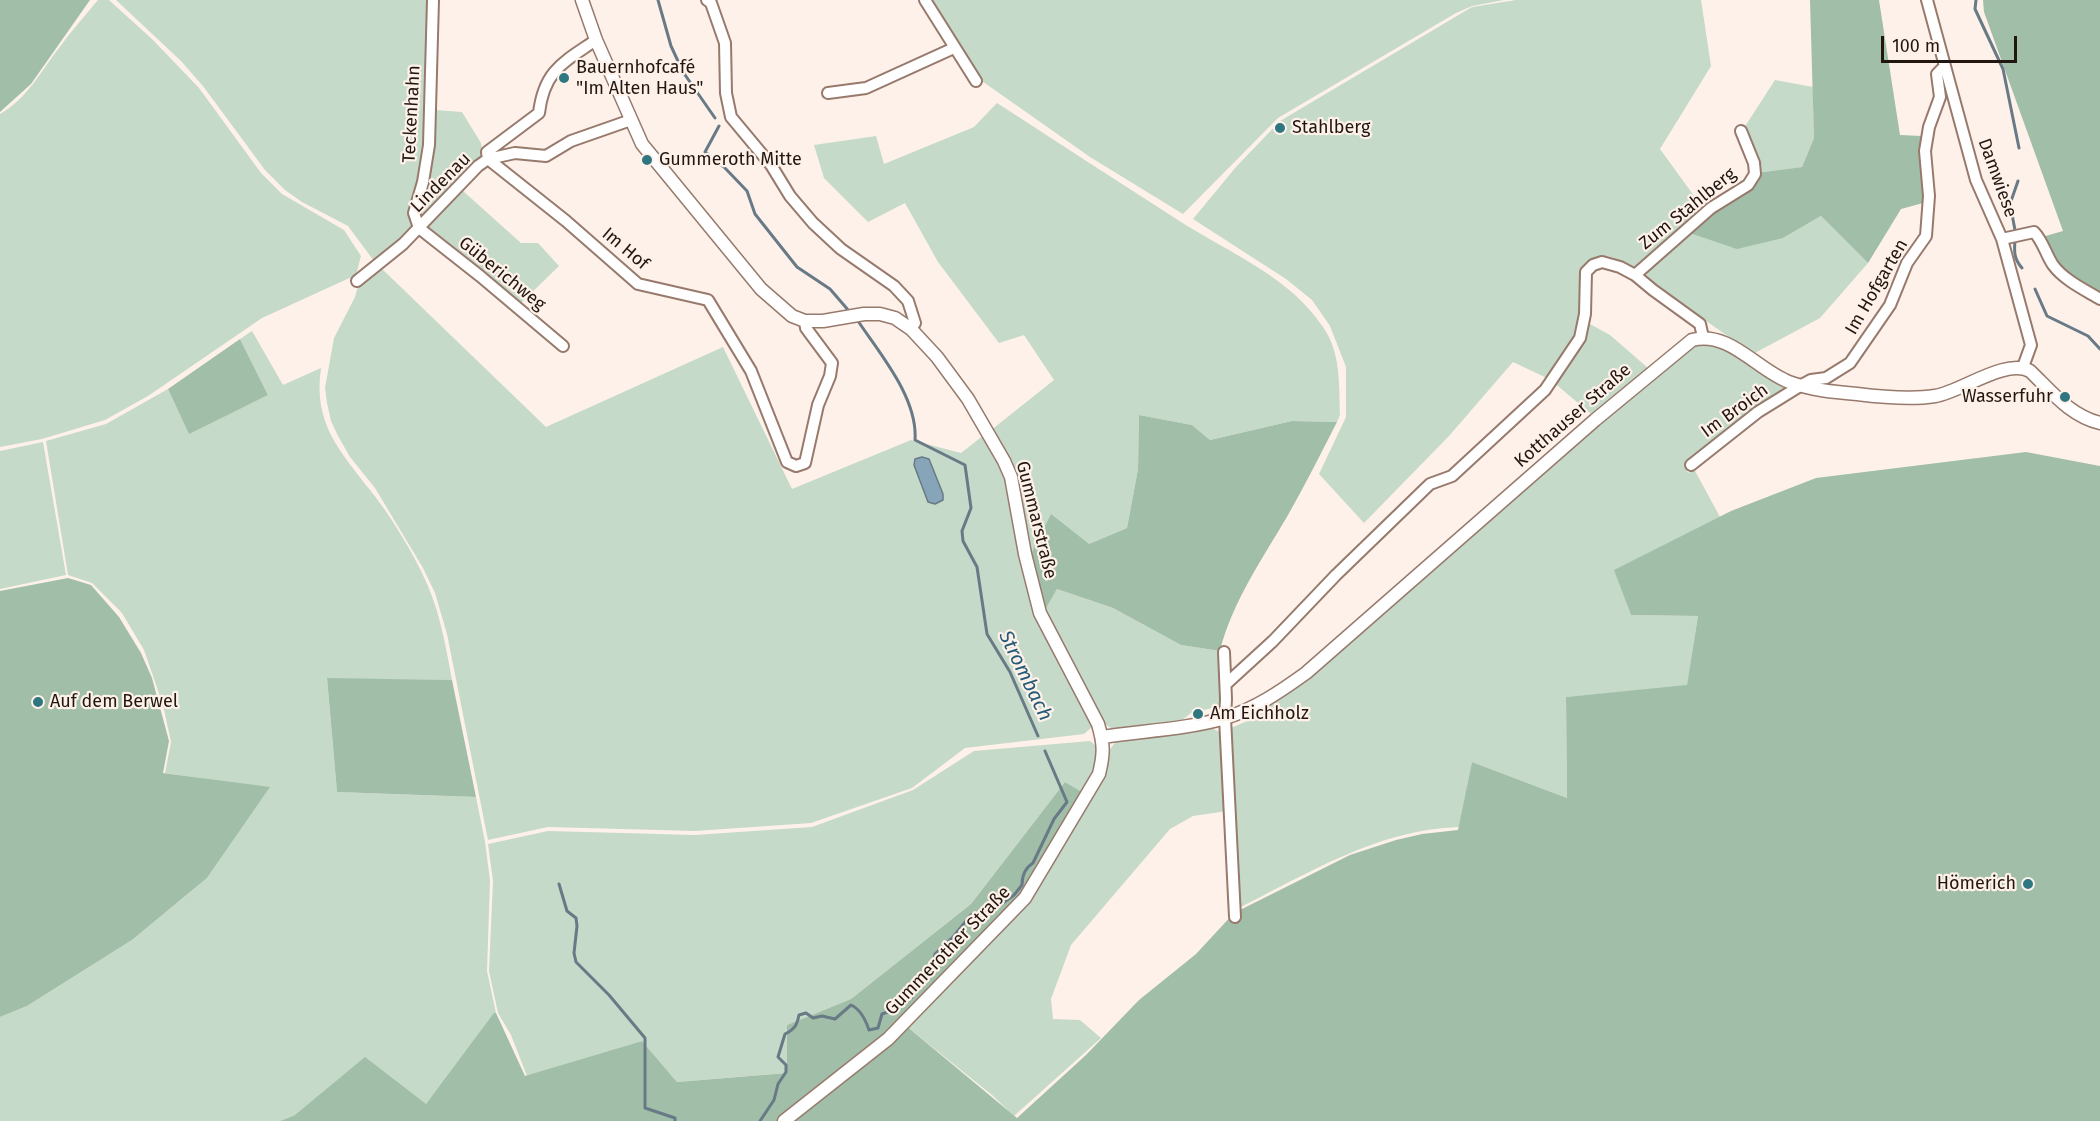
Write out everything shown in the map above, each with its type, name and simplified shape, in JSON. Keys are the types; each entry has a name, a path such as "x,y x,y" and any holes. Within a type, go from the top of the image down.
{"street":[{"name":"Teckenhahn","path":"419,228 414,213 423,182 429,145 433,0"},
{"path":"582,0 596,40 642,144 761,289 792,316 805,321"},
{"path":"707,0 711,3 725,43 726,93 731,117 771,165 790,196 813,223 841,249 894,286 908,301 915,323 911,329"},
{"path":"925,0 976,81"},
{"name":"Damwiese","path":"1927,0 1976,180 2002,239 2031,345 2023,367"},
{"path":"488,159 487,152 539,113 541,99 554,70 596,40"},
{"path":"828,93 866,88 954,48"},
{"name":"Im Hofgarten","path":"1800,386 1811,380 1826,378 1850,363 1890,305 1907,263 1926,236 1929,196 1925,151 1929,127 1940,97 1937,74 1944,67"},
{"name":"Lindenau","path":"357,281 403,244 478,166 488,159 515,153 546,156 571,141 631,120"},
{"name":"Zum Stahlberg","path":"1635,274 1711,208 1748,185 1755,174 1754,163 1741,131"},
{"name":"Im Hof","path":"488,159 584,236 638,284 708,300 751,372 787,462 796,466 805,463 818,405 830,376 832,363 806,328 805,321"},
{"name":"Güberichweg","path":"419,228 563,345"},
{"path":"2002,239 2034,232 2054,266 2076,285 2100,299"},
{"path":"1226,684 1273,641 1336,575 1430,484 1452,476 1545,390 1580,338 1585,314 1586,272 1593,265 1602,262 1635,274 1700,324 1703,337 1716,339 1729,345 1771,374 1800,386 1860,395 1935,396 2008,368 2023,367 2030,370 2070,409 2100,423"},
{"name":"Gummarstraße","path":"805,321 823,321 864,314 880,314 895,318 911,329 937,357 968,399 1011,477 1025,554 1040,613 1098,724 1102,737"},
{"name":"Kotthauser Straße","path":"1102,737 1225,718 1249,709 1275,695 1306,673 1684,345 1703,337"},
{"name":"Im Broich","path":"1691,465 1758,412 1800,386"},
{"path":"1224,652 1234,917"},
{"name":"Gummerother Straße","path":"784,1121 888,1039 1025,898 1099,774 1104,753 1102,737"}],"green space":[{"path":"0,0 90,0 31,84 0,112"},
{"path":"98,0 109,0 153,40 199,88 261,173 282,194 344,230 361,256 356,275 262,318 148,396 105,420 42,439 0,447 0,114 26,93"},
{"path":"116,0 429,0 426,144 420,181 408,213 414,228 374,261 348,226 302,202 285,190 265,170 203,86 181,61"},
{"path":"930,0 1504,0 1472,6 1456,13 1278,118 1183,214 1090,157 979,79"},
{"path":"1516,0 1701,0 1711,66 1660,149 1705,211 1641,266 1627,266 1606,256 1591,262 1584,269 1581,279 1581,315 1577,336 1549,379 1513,362 1449,436 1364,523 1319,474 1346,417 1346,367 1330,326 1312,300 1286,279 1193,219 1236,167 1280,121 1472,7"},
{"path":"1810,0 1879,0 1900,135 1922,136 1923,203 1901,209 1868,263 1821,216 1783,238 1737,249 1684,231 1756,173 1802,167 1814,138"},
{"path":"1983,0 2100,0 2100,293 2079,282 2057,264 2042,237 2063,231 1984,12"},
{"path":"1775,80 1813,87 1814,138 1802,167 1756,173 1742,131"},
{"path":"997,103 1181,222 1258,267 1294,294 1323,327 1333,347 1339,380 1340,415 1337,422 1292,421 1210,440 1192,425 1139,415 1138,469 1127,528 1089,544 1031,554 990,431 1054,380 1024,335 999,343 938,262 905,203 868,222 824,178 814,145 876,136 884,164 974,127"},
{"path":"435,110 462,112 481,143 483,155 424,216 419,216 417,213"},
{"path":"463,191 521,243 538,243 559,266 520,304 425,228"},
{"path":"1821,216 1868,263 1820,318 1753,354 1651,282 1645,272 1684,231 1783,238"},
{"path":"380,267 546,427 723,347 792,489 911,440 961,453 984,435 1004,473 1018,553 1036,614 1092,727 1084,734 965,748 912,788 811,823 695,831 548,827 488,840 447,634 435,593 423,568 375,488 350,457 338,436 331,421 327,403 325,388 334,338 355,297 359,283"},
{"path":"1588,323 1610,335 1648,368 1591,414 1552,381"},
{"path":"252,331 283,385 321,368 321,405 331,435 348,462 398,529 432,597 444,638 452,680 327,679 337,792 476,797 490,880 487,971 496,1013 426,1104 295,1115 280,1121 0,1121 0,1017 27,1006 132,940 207,878 269,788 165,773 171,742 163,705 144,650 122,613 92,583 68,575 46,441 106,424 168,389 189,433 268,395 240,339"},
{"path":"240,339 268,395 189,434 168,389"},
{"path":"1712,343 1730,351 1783,383 1785,390 1755,409 1684,465 1688,473 1694,469 1720,517 1615,570 1631,615 1698,616 1687,686 1566,697 1567,798 1472,762 1459,827 1429,830 1371,845 1315,869 1235,910 1231,728 1259,716 1272,702 1689,346"},
{"path":"1139,415 1192,425 1210,440 1292,421 1337,422 1294,504 1240,598 1220,651 1181,645 1113,608 1057,589 1044,612 1031,554 1051,514 1089,544 1127,528 1138,469"},
{"path":"43,442 66,575 0,589 0,451"},
{"path":"2026,452 2100,466 2100,1121 280,1121 295,1115 365,1057 426,1104 494,1013 525,1076 642,1041 677,1082 787,1073 787,1025 851,999 971,904 1065,782 1082,792 1019,896 899,1020 1017,1118 1086,1055 1139,1000 1196,954 1234,913 1350,855 1396,840 1458,830 1472,762 1567,798 1566,697 1687,685 1698,616 1631,615 1614,570 1731,511 1816,478"},
{"path":"68,578 91,585 119,617 141,653 152,678 169,741 163,773 270,787 207,878 132,940 27,1006 0,1017 0,591"},
{"path":"1057,589 1113,608 1181,645 1220,651 1221,706 1191,713 1182,720 1114,730 1103,723 1044,612"},
{"path":"327,678 452,680 476,797 337,792"},
{"path":"1209,727 1224,734 1227,811 1193,816 1170,829 1071,945 1051,999 1053,1019 1080,1020 1101,1038 1014,1116 992,1095 906,1026 1028,900 1108,752 1117,740"},
{"path":"1090,741 1099,748 1096,770 1082,792 1065,782 971,904 851,999 787,1025 787,1073 677,1082 642,1041 527,1076 511,1035 498,1013 489,971 493,881 488,844 548,831 695,835 812,827 913,790 974,751"}],"water":[{"path":"922,457 929,459 943,494 943,500 935,504 928,502 914,465 915,459"}],"waterway":[{"name":"Strombach","path":"658,0 671,46 683,72 715,118"},
{"path":"1976,0 1975,9 2003,69 2019,148"},
{"name":"Strombach","path":"719,126 705,152 724,167 747,191 755,214 797,267 830,289 849,311"},
{"path":"2015,230 2010,204 2018,181"},
{"path":"2015,240 2015,255 2022,268"},
{"path":"2035,289 2047,316 2088,336 2100,349"},
{"name":"Strombach","path":"858,321 896,377 904,393 914,424 915,440 965,465 971,508 962,531 963,541 977,567 987,634 1010,672 1038,736"},
{"name":"Strombach","path":"760,1121 774,1100 778,1084 786,1072 786,1065 778,1057 785,1034 795,1026 799,1015 806,1013 813,1018 822,1016 835,1019 851,1005 860,1012 869,1030 878,1028 882,1014 906,1003 912,997 924,973 933,965 935,954 971,915 996,908 1014,895 1022,885 1025,872 1033,863 1054,819 1067,802 1045,751"},
{"path":"559,884 567,911 576,918 574,953 576,962 609,995 645,1038 645,1108 675,1118 675,1121"}],"place":[{"name":"Bauernhofcafé \"Im Alten Haus\"","path":"564,78"},
{"name":"Stahlberg","path":"1280,128"},
{"name":"Gummeroth Mitte","path":"647,160"},
{"name":"Wasserfuhr","path":"2065,397"},
{"name":"Auf dem Berwel","path":"38,702"},
{"name":"Am Eichholz","path":"1198,714"},
{"name":"Hömerich","path":"2028,884"}]}
